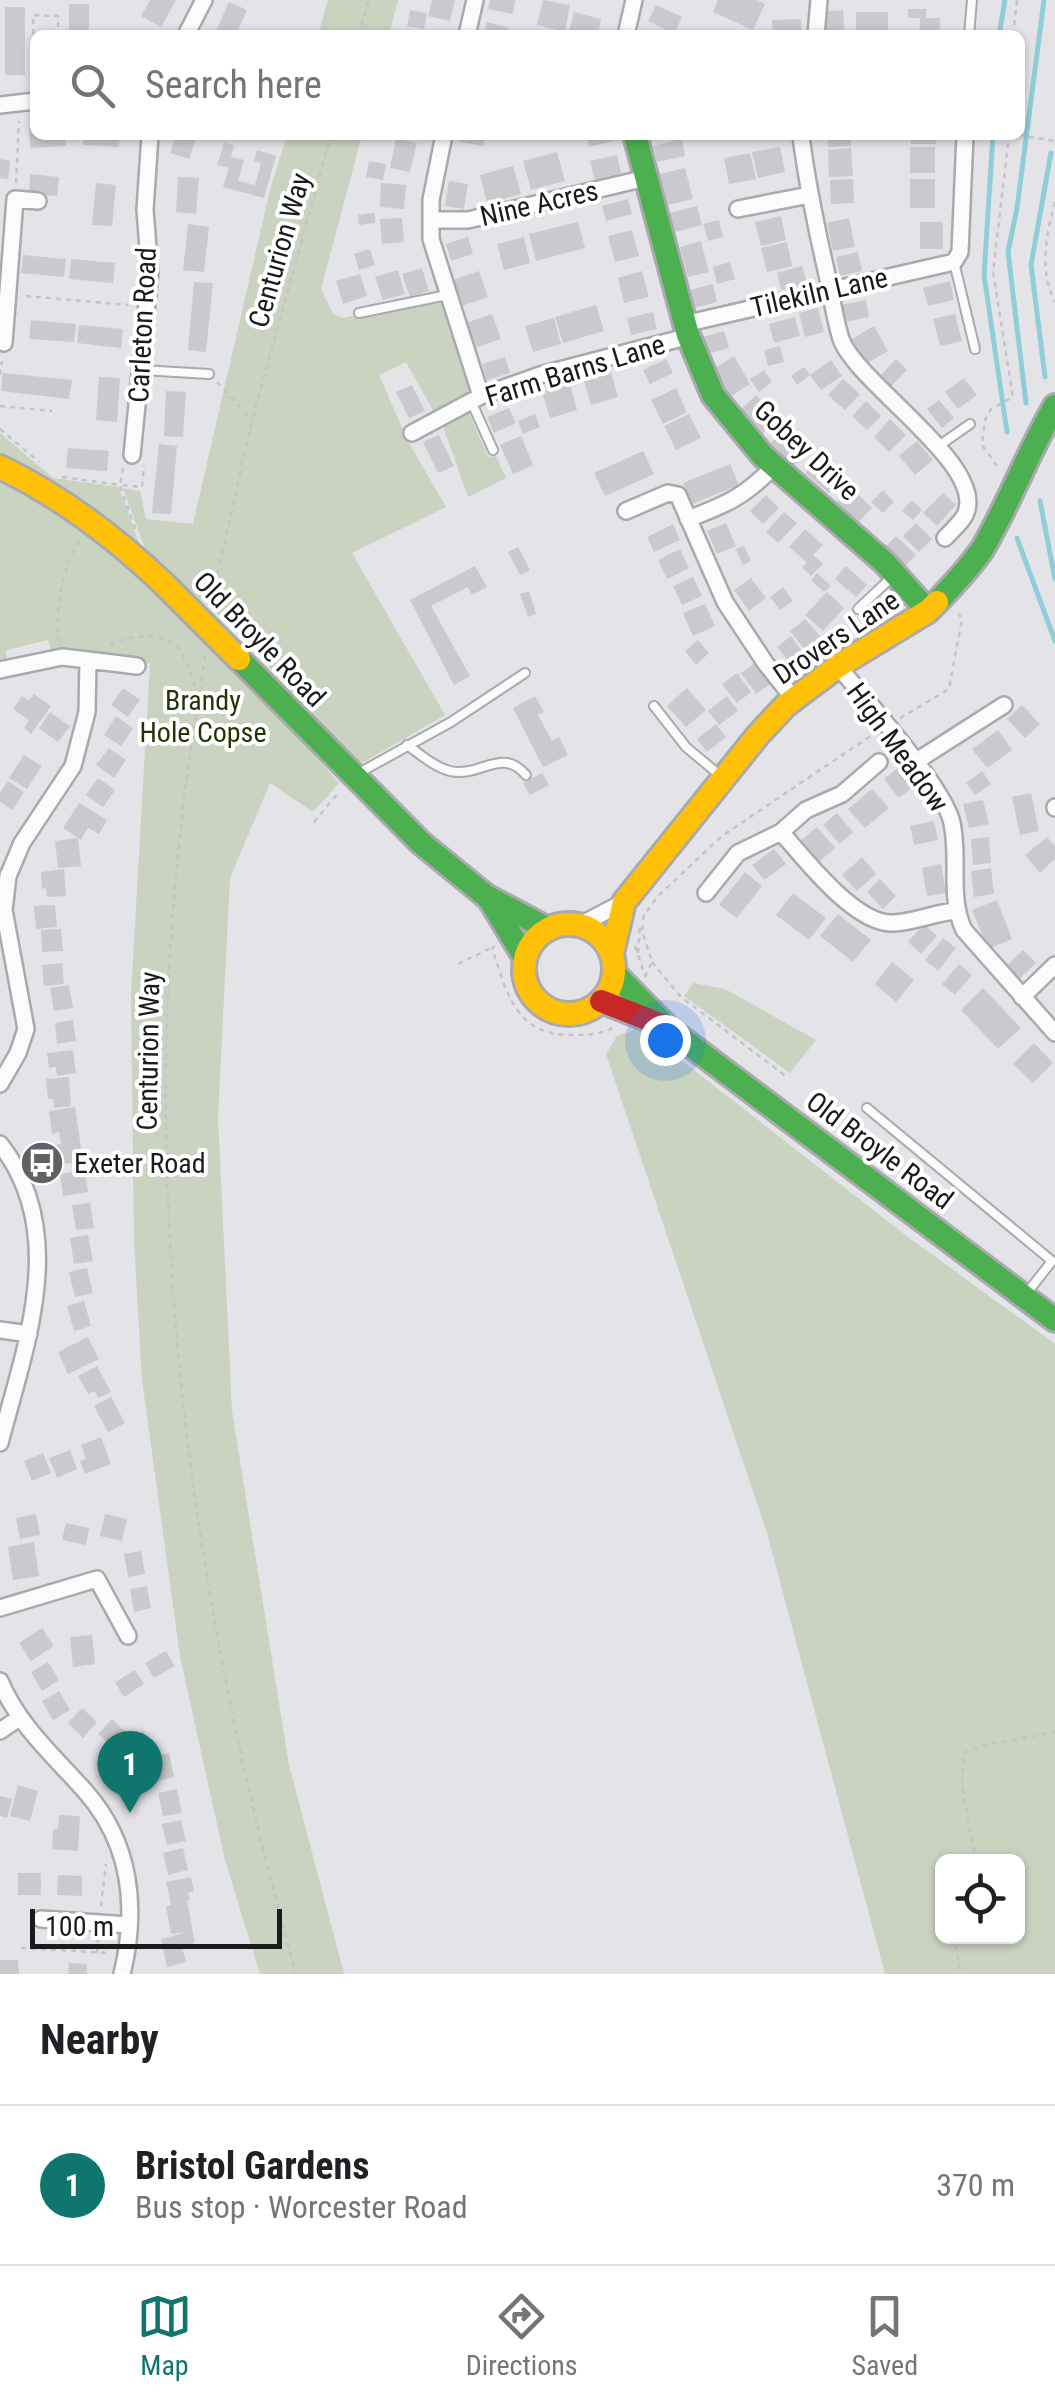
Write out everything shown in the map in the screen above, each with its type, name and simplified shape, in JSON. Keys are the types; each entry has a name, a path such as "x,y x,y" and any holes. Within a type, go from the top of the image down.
{"main road":[{"name":"Gobey Drive","path":"636,140 685,330 702,378 724,412 773,466 896,574 928,611"},
{"name":"Drovers Lane","path":"613,963 624,902 722,776 794,699 838,666 928,611 964,574 1055,406"},
{"name":"Old Broyle Road","path":"0,467 90,521 164,585 354,776 488,898 548,929"},
{"name":"Old Broyle Road","path":"488,898 525,958"},
{"path":"580,925 604,940 613,963 608,992 589,1010 561,1014 547,1008 528,987 525,958 531,945 548,929 580,925"},
{"name":"Old Broyle Road","path":"613,963 669,1028 1055,1320"},
{"name":"Old Broyle Road","path":"601,1001 669,1028"}],"street":[{"path":"189,30 204,0"},
{"path":"468,30 474,0"},
{"path":"627,30 634,0"},
{"path":"816,30 819,0"},
{"path":"0,105 28,102"},
{"name":"Carleton Road","path":"128,447 148,307 150,273 145,210 150,140"},
{"path":"443,140 435,170 431,240 476,399"},
{"path":"801,140 808,194 842,341 858,369 940,444 967,500 966,513 945,538"},
{"path":"954,262 960,252 964,140"},
{"name":"Nine Acres","path":"431,220 468,220 646,178"},
{"path":"738,209 808,194"},
{"path":"4,343 15,199 38,201"},
{"name":"Tilekiln Lane","path":"685,330 830,288 954,262"},
{"name":"Farm Barns Lane","path":"412,433 476,399 685,330"},
{"path":"688,520 734,501 754,488 773,466"},
{"path":"626,511 674,492 724,602 794,699"},
{"path":"0,670 62,657 137,666"},
{"path":"0,1084 18,1054 26,1029 4,910 4,875 73,766 87,712 93,661"},
{"name":"High Meadow","path":"838,666 916,762 952,821 955,911"},
{"path":"916,762 1004,705"},
{"path":"706,893 738,853 781,832 806,810 842,794 879,762"},
{"path":"781,832 844,899 878,921 891,924 955,911 964,930 1055,1033"},
{"name":"Drovers Lane","path":"580,925 624,902"},
{"path":"1022,996 1055,965"},
{"path":"0,1144 12,1160 34,1211 38,1264 29,1334 0,1443"},
{"path":"0,1330 29,1334"},
{"path":"0,1608 97,1579 128,1636"},
{"path":"0,1680 19,1718 86,1792 118,1841 128,1871 129,1925 122,1974"},
{"path":"0,1731 19,1718"},
{"path":"41,1919 129,1925"}],"lane":[{"path":"969,30 972,0"},
{"path":"954,262 975,349"},
{"path":"359,313 447,296"},
{"path":"142,370 209,374"},
{"path":"476,399 493,450"},
{"path":"940,444 970,424"},
{"path":"858,609 896,574"},
{"path":"354,776 451,722 524,674"},
{"path":"654,706 686,747 722,776"},
{"path":"407,745 449,771 474,770 508,760 526,775"},
{"path":"867,1108 1053,1260 1024,1296"}],"path":[{"path":"360,30 369,0"},
{"path":"1014,30 1017,0"},
{"path":"33,30 33,15 58,16 58,30"},
{"path":"15,199 28,102"},
{"path":"1025,136 1055,141"},
{"name":"Centurion Way","path":"209,619 213,580 252,420 331,140"},
{"path":"1007,140 993,272 1013,390 1012,397 997,404 985,420 982,445 997,466 1016,476"},
{"path":"1055,202 1046,253 1046,279 1055,302"},
{"path":"6,284 148,307"},
{"path":"209,374 252,420"},
{"path":"0,406 52,411"},
{"path":"0,430 42,465"},
{"path":"55,476 120,485 138,536"},
{"path":"62,657 56,624 68,560 90,521"},
{"path":"886,726 949,689 962,619 951,602"},
{"path":"93,661 101,650 118,640 139,636 165,639 178,648 200,696"},
{"name":"Centurion Way","path":"204,658 185,788 166,1052 166,1176 176,1323 209,1592 241,1765 296,1974"},
{"path":"314,822 354,776"},
{"path":"634,941 646,976"},
{"path":"458,964 506,942"},
{"path":"492,948 510,998 520,1016 536,1029 557,1036 599,1034 621,1024"},
{"path":"652,962 681,997 788,1077"},
{"path":"975,1854 962,1786 964,1753 1055,1732"},
{"path":"97,1952 108,1847 118,1841"},
{"path":"955,1944 961,1974"},
{"path":"22,1948 125,1954"}],"green space":[{"path":"328,0 398,0 390,30 319,30"},
{"path":"285,140 361,140 321,289 333,314 343,318 447,295 481,396 438,419 406,362 379,375 409,443 446,507 352,553 445,715 364,762 356,760 228,623 147,554 123,488 140,491 146,519 193,524 270,190"},
{"path":"469,413 488,457 496,456 506,478 468,497 443,426"},
{"path":"0,433 53,478 119,487 142,552 50,483 0,456"},
{"name":"Brandy Hole Copse","path":"0,476 49,505 140,574 224,654 339,783 313,812 270,783 230,878 218,1118 232,1411 289,1765 344,1974 260,1974 225,1860 180,1656 142,1380 134,1242 131,994 150,663 56,653 48,640 6,650 7,659 0,663"},
{"path":"693,983 725,989 816,1040 790,1073 684,996"},
{"path":"640,1028 908,1237 1055,1344 1055,1974 885,1974 767,1533 606,1054 617,1036"}],"building":[{"path":"150,0 176,0 161,27 141,16"},
{"path":"432,0 455,0 450,21 428,16"},
{"path":"490,0 515,0 513,14 488,9"},
{"path":"543,0 570,5 565,30 537,25"},
{"path":"718,0 757,0 765,4 753,30 713,12"},
{"path":"229,2 247,10 238,30 216,30"},
{"path":"69,4 89,4 89,30 69,30"},
{"path":"656,5 682,17 676,30 666,30 648,21"},
{"path":"5,7 25,7 25,75 5,75"},
{"path":"908,9 926,9 926,18 940,18 940,30 919,30 920,18 908,18"},
{"path":"410,10 427,13 424,29 407,26"},
{"path":"843,10 845,30 826,30 824,12"},
{"path":"574,12 601,19 599,30 569,30"},
{"path":"856,12 888,12 888,30 856,30"},
{"path":"801,19 802,30 773,30 772,20"},
{"path":"487,22 509,28 508,30 485,30"},
{"path":"29,128 30,140 65,140 66,146 30,148"},
{"path":"84,140 120,140 119,147 83,145"},
{"path":"174,140 195,140 189,159 170,153"},
{"path":"396,140 417,143 410,172 390,168"},
{"path":"459,140 484,140 483,146"},
{"path":"587,140 614,140 614,141 589,147"},
{"path":"682,140 685,156 657,162 653,146"},
{"path":"827,140 851,140 851,146 828,147"},
{"path":"911,140 936,140 936,144 911,144"},
{"path":"224,143 234,145 231,157 244,160 238,181 255,185 261,163 254,161 257,150 276,156 264,198 223,187 229,168 217,165"},
{"path":"780,147 785,172 758,178 752,152"},
{"path":"910,147 935,147 935,173 910,173"},
{"path":"851,148 853,176 829,177 828,150"},
{"path":"557,152 565,181 531,190 523,161"},
{"path":"750,153 756,179 729,184 724,158"},
{"path":"617,155 621,173 595,180 590,161"},
{"path":"0,159 10,161 8,179 0,178"},
{"path":"369,161 386,164 383,180 366,177"},
{"path":"513,166 521,194 487,203 480,175"},
{"path":"685,168 693,199 668,205 660,174"},
{"path":"30,174 59,177 57,196 29,194"},
{"path":"178,177 199,178 196,214 176,212"},
{"path":"853,179 854,203 831,204 830,180"},
{"path":"910,179 935,179 935,208 910,208"},
{"path":"449,181 468,184 464,209 445,206"},
{"path":"96,183 116,185 112,226 92,225"},
{"path":"381,183 406,185 404,209 380,207"},
{"path":"628,199 632,214 606,221 602,206"},
{"path":"697,206 702,225 675,232 670,213"},
{"path":"375,213 375,223 359,225 358,215"},
{"path":"781,216 786,240 761,246 755,222"},
{"path":"402,218 404,242 382,244 380,219"},
{"path":"849,218 855,247 833,251 827,223"},
{"path":"719,220 723,237 708,241 703,224"},
{"path":"578,222 585,248 536,261 529,234"},
{"path":"920,222 943,222 943,249 920,249"},
{"path":"188,224 209,227 204,272 183,270"},
{"path":"632,230 639,256 615,262 608,236"},
{"path":"468,237 473,254 451,261 446,244"},
{"path":"524,237 530,263 504,270 497,244"},
{"path":"701,241 709,272 688,277 680,247"},
{"path":"787,242 792,266 767,272 761,248"},
{"path":"370,249 375,265 359,270 354,254"},
{"path":"858,252 862,271 840,276 836,257"},
{"path":"23,255 66,259 64,277 21,273"},
{"path":"71,259 115,263 113,283 69,279"},
{"path":"730,262 735,279 717,284 713,267"},
{"path":"802,266 807,283 781,290 777,273"},
{"path":"422,268 429,291 410,297 402,274"},
{"path":"398,270 405,294 383,300 375,277"},
{"path":"479,271 488,297 462,306 453,280"},
{"path":"642,271 649,297 624,303 618,278"},
{"path":"360,274 367,296 343,304 336,281"},
{"path":"950,281 954,300 928,306 923,288"},
{"path":"194,282 213,283 206,352 188,350"},
{"path":"713,284 717,302 694,308 690,290"},
{"path":"866,300 869,317 845,322 841,305"},
{"path":"596,305 604,331 563,343 555,317"},
{"path":"818,308 824,332 805,337 799,313"},
{"path":"653,312 657,329 631,335 627,318"},
{"path":"492,314 501,339 475,348 466,323"},
{"path":"955,314 962,341 940,346 933,319"},
{"path":"795,317 800,336 774,343 769,324"},
{"path":"554,318 561,344 533,352 525,326"},
{"path":"31,320 76,324 74,342 29,339"},
{"path":"79,325 123,329 121,348 77,343"},
{"path":"874,326 888,351 866,364 852,339"},
{"path":"724,331 729,348 707,354 703,337"},
{"path":"780,346 784,362 768,366 764,350"},
{"path":"734,356 750,384 728,398 712,370"},
{"path":"505,357 510,373 487,380 482,364"},
{"path":"666,359 673,373 650,384 643,370"},
{"path":"896,359 907,370 891,386 880,376"},
{"path":"831,360 842,376 821,390 810,375"},
{"path":"804,367 810,375 797,385 791,376"},
{"path":"764,370 772,382 759,392 750,379"},
{"path":"611,372 618,397 591,405 584,380"},
{"path":"3,373 72,380 69,399 1,391"},
{"path":"99,377 120,378 117,422 96,420"},
{"path":"964,378 977,395 958,409 945,392"},
{"path":"843,379 860,394 845,410 828,395"},
{"path":"570,384 577,410 550,418 542,392"},
{"path":"412,385 425,411 409,418 396,392"},
{"path":"676,388 687,412 663,424 651,400"},
{"path":"166,391 186,392 183,437 164,436"},
{"path":"756,395 778,419 761,435 739,411"},
{"path":"939,400 954,418 942,428 927,409"},
{"path":"866,401 881,416 867,430 852,416"},
{"path":"509,408 516,423 494,433 487,417"},
{"path":"535,414 540,427 523,434 518,421"},
{"path":"689,414 701,438 676,450 664,426"},
{"path":"890,419 906,435 889,452 874,437"},
{"path":"787,427 810,450 793,467 770,444"},
{"path":"439,435 454,466 438,473 423,442"},
{"path":"521,436 533,465 513,474 500,445"},
{"path":"917,441 933,460 915,475 899,456"},
{"path":"159,444 177,446 171,514 152,513"},
{"path":"68,448 109,451 107,471 66,468"},
{"path":"643,451 654,474 605,496 594,473"},
{"path":"819,457 842,478 829,493 805,473"},
{"path":"730,464 739,485 692,504 683,483"},
{"path":"852,488 872,508 858,523 837,502"},
{"path":"883,490 894,502 883,513 871,502"},
{"path":"943,493 956,505 937,526 923,513"},
{"path":"766,495 779,508 763,524 750,511"},
{"path":"912,500 922,510 913,520 902,511"},
{"path":"784,512 797,523 778,543 766,532"},
{"path":"726,523 736,546 717,554 707,531"},
{"path":"916,523 932,539 919,552 903,536"},
{"path":"673,524 680,540 654,552 647,537"},
{"path":"805,529 823,545 813,555 823,564 811,576 802,567 807,562 789,547"},
{"path":"896,536 916,555 904,567 884,548"},
{"path":"744,546 751,561 743,565 736,549"},
{"path":"518,547 530,570 520,575 508,552"},
{"path":"680,549 689,568 667,579 658,560"},
{"path":"475,566 487,587 472,595 468,587 431,606 470,676 454,685 410,600"},
{"path":"846,566 867,585 856,597 835,579"},
{"path":"817,573 831,586 824,592 811,580"},
{"path":"693,577 702,596 682,605 673,586"},
{"path":"751,578 766,598 749,611 734,590"},
{"path":"783,587 793,601 780,610 770,597"},
{"path":"529,591 536,614 528,617 520,594"},
{"path":"827,592 844,608 823,631 805,615"},
{"path":"705,604 715,626 693,636 683,613"},
{"path":"805,619 821,637 805,650 790,631"},
{"path":"791,636 804,654 791,664 777,647"},
{"path":"698,640 709,653 696,665 685,651"},
{"path":"755,663 770,684 756,694 741,673"},
{"path":"737,673 751,692 737,703 722,684"},
{"path":"123,688 140,700 128,717 111,705"},
{"path":"687,688 706,710 686,727 667,706"},
{"path":"34,694 51,706 31,734 24,728 29,720 13,709 22,696 29,701"},
{"path":"535,696 544,712 538,715 552,741 559,737 568,755 543,767 513,708"},
{"path":"727,696 738,711 719,725 708,711"},
{"path":"1022,705 1040,724 1025,738 1007,719"},
{"path":"50,712 70,726 58,742 39,728"},
{"path":"116,716 133,728 121,746 104,735"},
{"path":"716,724 726,737 707,752 697,739"},
{"path":"998,730 1012,750 987,768 972,749"},
{"path":"109,748 126,760 114,778 96,765"},
{"path":"24,755 42,766 27,789 9,778"},
{"path":"899,767 914,786 899,798 884,779"},
{"path":"982,771 991,784 975,795 966,783"},
{"path":"542,773 549,785 530,795 523,783"},
{"path":"98,778 115,790 103,807 86,795"},
{"path":"8,781 24,792 13,810 0,802 0,793"},
{"path":"872,789 889,808 865,828 848,809"},
{"path":"1031,793 1039,831 1020,835 1012,797"},
{"path":"983,800 989,824 969,828 963,804"},
{"path":"79,803 107,820 99,834 88,828 81,840 63,828"},
{"path":"837,813 853,832 840,844 823,825"},
{"path":"934,821 938,840 914,845 910,826"},
{"path":"817,827 835,848 819,862 801,840"},
{"path":"989,837 991,863 973,865 971,839"},
{"path":"1047,837 1055,846 1055,859 1040,873 1025,855"},
{"path":"78,838 81,866 58,868 55,841"},
{"path":"774,849 786,864 764,880 752,865"},
{"path":"862,857 876,874 857,891 842,875"},
{"path":"941,864 946,893 927,896 922,868"},
{"path":"991,868 994,894 974,897 971,871"},
{"path":"64,869 66,896 47,897 41,872"},
{"path":"745,872 762,886 737,918 719,905"},
{"path":"880,879 896,896 883,909 867,892"},
{"path":"793,893 826,918 809,940 776,915"},
{"path":"997,900 1012,939 988,949 972,910"},
{"path":"55,905 57,927 36,929 34,906"},
{"path":"838,914 871,940 853,962 820,936"},
{"path":"924,924 937,936 921,954 908,942"},
{"path":"61,929 63,951 42,952 41,930"},
{"path":"943,938 956,948 938,971 925,960"},
{"path":"1023,950 1036,963 1018,980 1005,967"},
{"path":"892,962 914,980 896,1002 875,984"},
{"path":"62,963 64,984 44,986 42,965"},
{"path":"959,964 972,975 955,995 942,984"},
{"path":"69,985 73,1008 54,1011 50,988"},
{"path":"983,988 1021,1028 998,1049 961,1010"},
{"path":"73,1020 76,1041 57,1044 55,1023"},
{"path":"1034,1043 1053,1063 1033,1083 1013,1064"},
{"path":"73,1050 76,1073 57,1076 56,1067 49,1068 47,1053"},
{"path":"69,1077 71,1106 54,1108 53,1099 48,1099 46,1079"},
{"path":"75,1107 83,1161 58,1165 54,1145 61,1144 59,1132 52,1134 49,1111"},
{"path":"85,1170 88,1192 63,1196 60,1174"},
{"path":"90,1203 94,1228 76,1230 72,1205"},
{"path":"88,1235 93,1261 74,1264 70,1238"},
{"path":"87,1268 93,1293 75,1297 69,1272"},
{"path":"84,1301 91,1326 74,1331 67,1306"},
{"path":"88,1337 99,1359 68,1374 58,1352"},
{"path":"97,1366 111,1392 98,1398 95,1391 88,1394 78,1376"},
{"path":"111,1397 125,1423 108,1432 94,1406"},
{"path":"101,1437 111,1464 85,1474 80,1461 86,1459 81,1445"},
{"path":"70,1450 77,1469 57,1478 49,1458"},
{"path":"43,1453 51,1473 32,1481 24,1461"},
{"path":"36,1514 40,1535 20,1539 16,1518"},
{"path":"105,1514 127,1519 122,1541 100,1536"},
{"path":"66,1523 89,1528 86,1545 62,1540"},
{"path":"34,1542 39,1576 13,1580 8,1547"},
{"path":"141,1551 145,1574 128,1577 124,1554"},
{"path":"147,1586 151,1608 134,1612 130,1589"},
{"path":"42,1628 54,1646 31,1661 19,1643"},
{"path":"92,1635 95,1664 73,1667 70,1637"},
{"path":"166,1651 175,1666 154,1678 145,1663"},
{"path":"48,1662 59,1680 42,1691 31,1672"},
{"path":"135,1670 144,1684 124,1697 115,1682"},
{"path":"59,1691 70,1710 53,1720 42,1701"},
{"path":"82,1708 97,1722 83,1738 68,1723"},
{"path":"112,1719 128,1734 115,1749 98,1734"},
{"path":"142,1731 157,1745 144,1759 128,1745"},
{"path":"169,1753 174,1777 158,1781 153,1757"},
{"path":"18,1785 38,1791 30,1821 10,1816"},
{"path":"177,1789 182,1813 163,1816 158,1793"},
{"path":"0,1796 12,1799 7,1818 0,1816"},
{"path":"59,1815 80,1816 78,1851 52,1849 53,1829 58,1829"},
{"path":"181,1820 186,1841 167,1845 162,1824"},
{"path":"183,1848 188,1870 168,1875 163,1853"},
{"path":"18,1873 41,1873 41,1895 18,1895"},
{"path":"58,1875 82,1876 82,1896 57,1895"},
{"path":"191,1877 194,1891 188,1893 187,1901 195,1943 182,1946 186,1962 167,1967 161,1939 187,1932 171,1934 166,1882"},
{"path":"0,1960 18,1960 19,1974 0,1974"},
{"path":"69,1963 87,1964 87,1974 68,1974"}],"waterway":[{"path":"1000,30 1005,0"},
{"path":"1026,403 1008,252 1044,0"},
{"path":"993,140 984,275 1007,432"},
{"path":"1045,377 1031,265 1051,153"},
{"path":"1040,501 1055,579"},
{"path":"1017,538 1055,641"}],"traffic: fast":[{"path":"636,140 688,335 713,395 763,456 885,563 928,611"},
{"path":"937,602 983,548 1055,406"},
{"path":"239,659 421,843 486,896 548,929"},
{"path":"490,900 525,958"},
{"path":"614,973 669,1029 1055,1320"}],"traffic: slow":[{"path":"0,467 87,519 165,585"},
{"path":"165,585 239,659"},
{"path":"612,953 624,902 758,735 786,705 838,666 937,602"},
{"path":"569,924 586,927 601,937 611,952 614,969 611,986 601,1001 586,1011 569,1014 552,1011 537,1001 527,986 524,969 527,952 537,937 552,927 569,924"}],"traffic: jam":[{"path":"601,1001 662,1025"}],"place":[{"name":"Exeter Road","path":"42,1163"},
{"name":"Bristol Gardens","path":"130,1813"}]}
